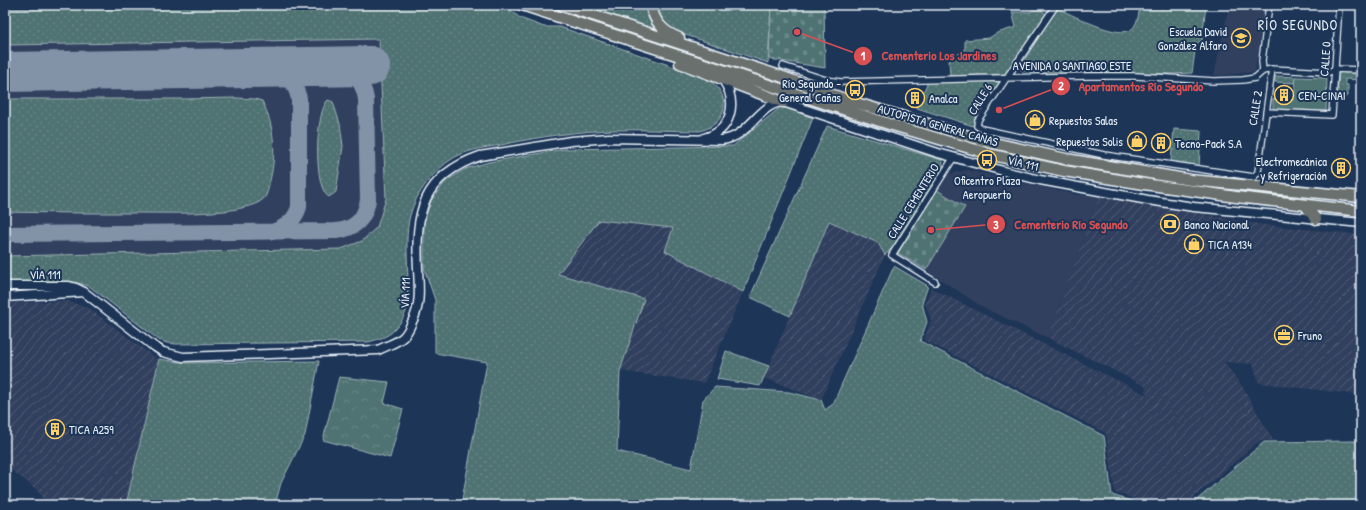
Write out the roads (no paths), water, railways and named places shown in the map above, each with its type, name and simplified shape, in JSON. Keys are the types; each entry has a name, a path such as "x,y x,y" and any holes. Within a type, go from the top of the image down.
{"highway":[{"name":"AUTOPISTA GENERAL CAÑAS","path":"522,5 889,124 994,155 1064,170 1144,184 1236,197 1361,211"},
{"name":"AUTOPISTA GENERAL CAÑAS","path":"562,5 780,76 853,102 989,142 1066,159 1191,180 1361,197"},
{"path":"651,5 657,23 664,30 673,35 780,76"},
{"path":"596,29 723,80 783,102"},
{"path":"1305,205 1316,219"}],"main road":[{"name":"VÍA 111","path":"700,139 707,138 719,131 724,126 730,113 732,106 730,92 723,80"},
{"name":"VÍA 111","path":"5,286 69,286 76,288 84,292 152,345 163,352 183,357 378,350 403,337 415,317 418,308 419,292 417,255 420,212 427,196 448,170 480,156 572,141 609,138 722,140 734,138 741,134 770,106 783,102 891,139 1024,176 1110,193 1194,207 1361,224"},
{"path":"5,291 18,290 31,286"},
{"name":"VÍA 111","path":"5,297 84,292"}],"street":[{"name":"CALLE 6","path":"1056,5 978,120 977,126 982,129 1104,155 1250,177 1256,175"},
{"path":"1264,71 1262,61 1269,5"},
{"name":"CALLE 0","path":"1266,112 1332,115 1339,5"},
{"name":"AVENIDA 0 SANTIAGO ESTE","path":"783,66 834,82 1008,77 1136,76 1214,81 1255,78 1264,71 1272,69 1329,72 1335,69 1361,70"},
{"name":"CALLE 2","path":"1256,175 1272,69"},
{"name":"CALLE CEMENTERIO","path":"935,282 892,254 954,157"}],"place":[{"name":"Cementerio Los Jardines","path":"797,32"},
{"name":"Escuela David González Alfaro","path":"1241,38"},
{"name":"Río Segundo - General Cañas","path":"855,90"},
{"name":"CEN-CINAI","path":"1284,95"},
{"name":"Analca","path":"915,98"},
{"name":"Apartamentos Río Segundo","path":"999,110"},
{"name":"Repuestos Salas","path":"1035,120"},
{"name":"Repuestos Solis","path":"1137,141"},
{"name":"Tecno-Pack S.A","path":"1161,143"},
{"name":"Oficentro Plaza Aeropuerto","path":"987,160"},
{"name":"Electromecánica y Refrigeración","path":"1341,168"},
{"name":"Banco Nacional","path":"1170,224"},
{"name":"Cementerio Río Segundo","path":"931,230"},
{"name":"TICA A134","path":"1194,244"},
{"name":"Fruno","path":"1284,335"},
{"name":"TICA A259","path":"55,429"}],"district":[{"name":"RÍO SEGUNDO","path":"1298,24"}]}
